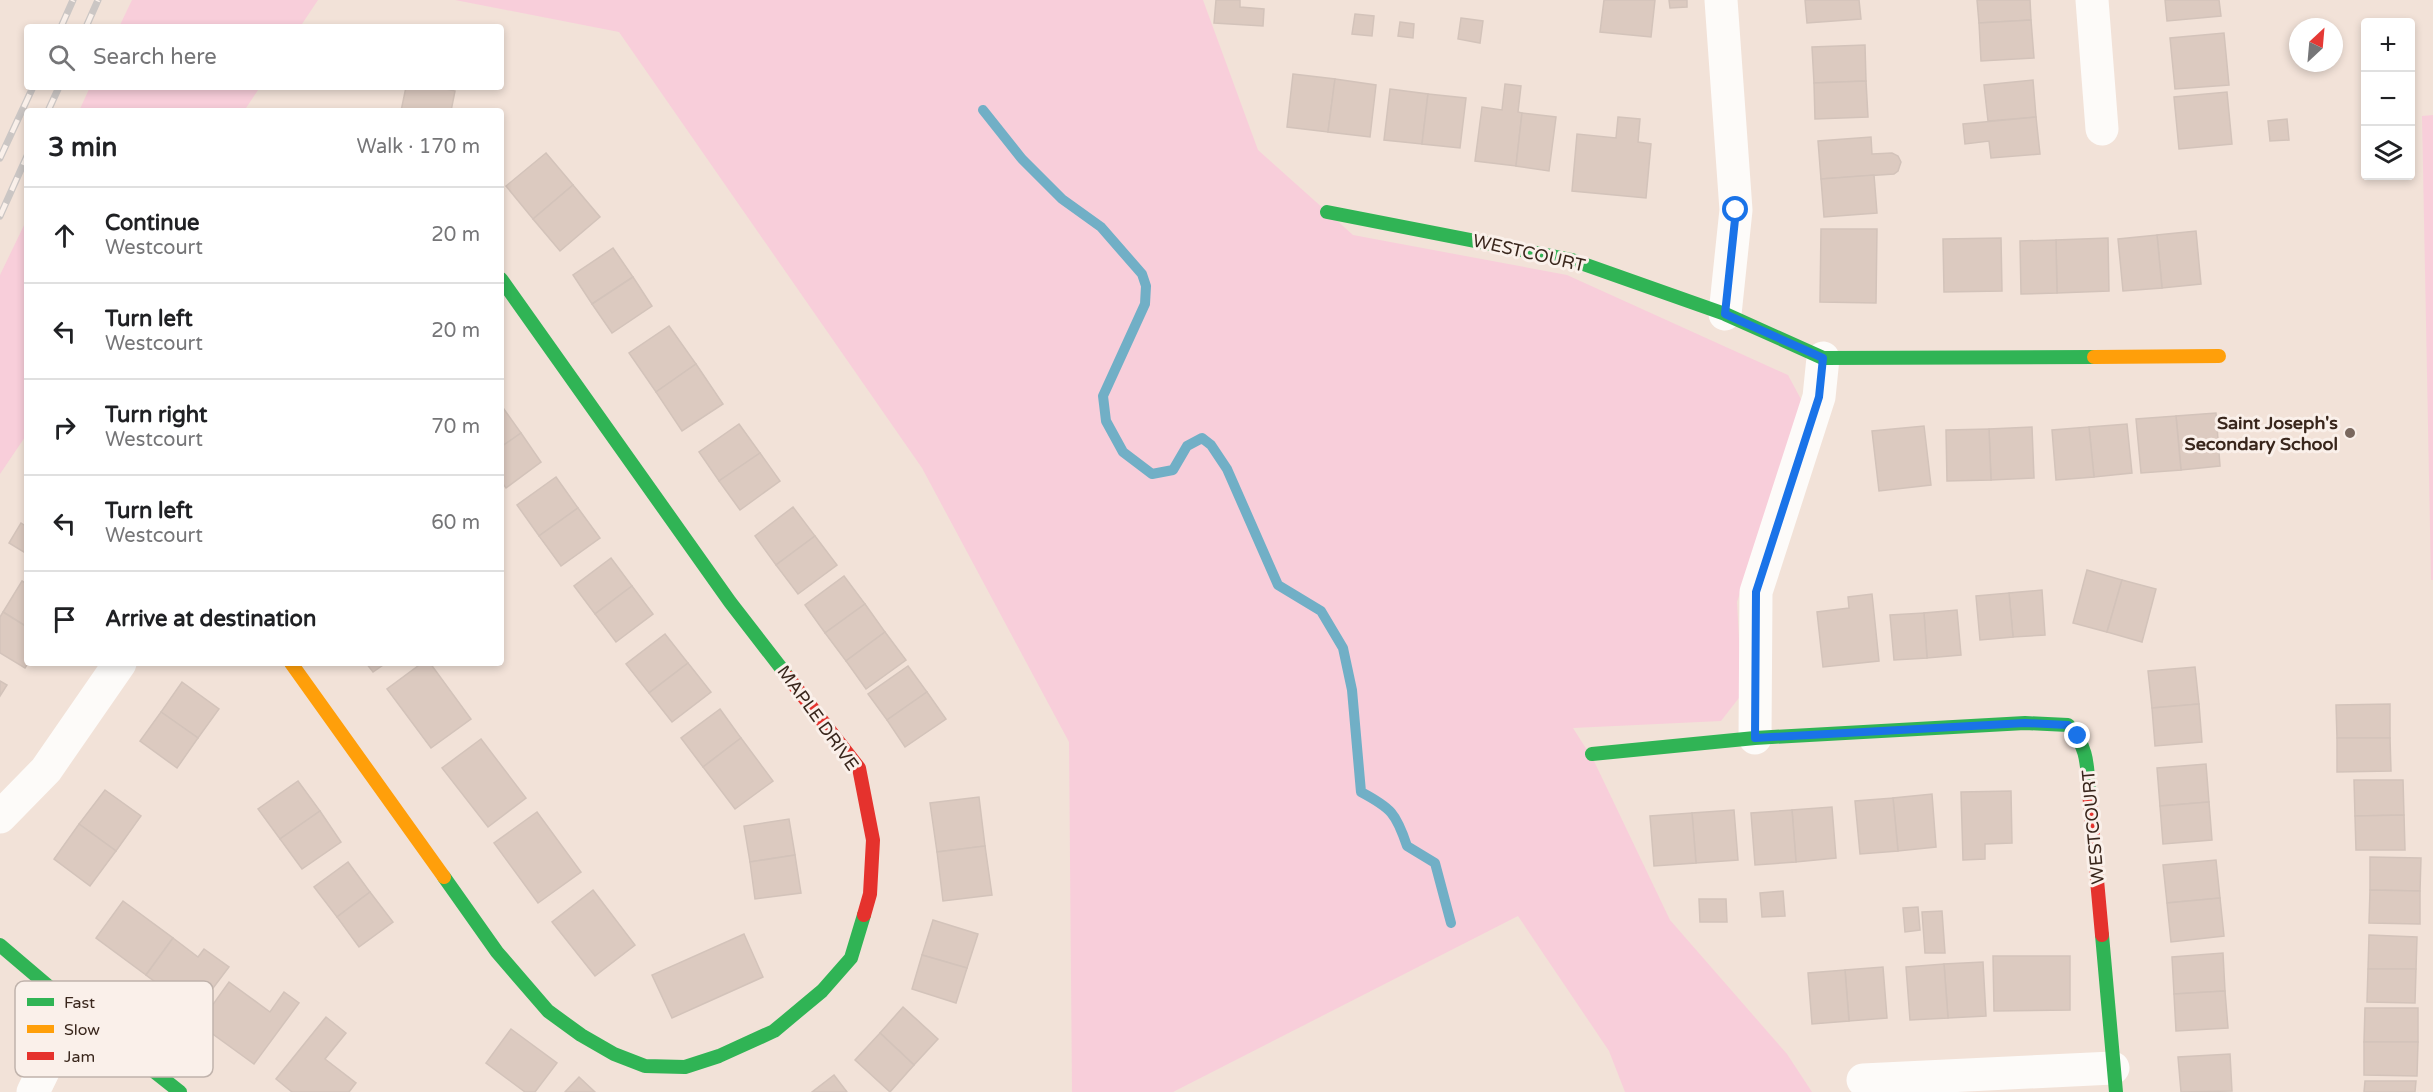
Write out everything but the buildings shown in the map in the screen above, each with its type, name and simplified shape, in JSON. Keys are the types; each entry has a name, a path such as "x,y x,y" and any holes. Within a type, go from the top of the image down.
{"street":[{"path":"1721,0 1736,210 1725,314"},
{"path":"2092,0 2102,129"},
{"name":"WESTCOURT","path":"1327,212 1572,260 1725,314 1823,358 2219,356"},
{"name":"MAPLE DRIVE","path":"293,666 496,952 549,1011 581,1035 614,1054 645,1066 685,1067 719,1056 774,1031 822,991 851,958 870,894 873,840 859,768 730,602 504,283"},
{"path":"1755,738 1756,592 1819,397 1823,358"},
{"path":"0,817 46,770 118,666"},
{"name":"WESTCOURT","path":"1592,754 1755,738 2025,723 2068,725 2078,736 2086,753 2114,1080 1863,1080"},
{"path":"0,945 42,981"},
{"path":"33,1092 40,1077"},
{"path":"161,1077 180,1092"}],"shaded area":[{"path":"132,0 318,0 302,24 120,24"},
{"path":"455,0 1203,0 1258,150 1353,235 1567,275 1788,375 1803,403 1737,602 1742,694 1721,721 1573,728 1594,761 1670,920 1787,1054 1812,1092 1625,1092 1609,1051 1518,916 1173,1092 1072,1092 1069,742 922,468 619,32"},
{"path":"89,90 258,90 246,108 80,108"},
{"path":"2433,115 2433,580 2431,580 2422,116"},
{"path":"24,225 24,438 0,474 0,275"}],"waterway":[{"path":"983,110 1022,159 1062,199 1101,227 1142,274 1146,286 1145,304 1103,396 1106,421 1123,452 1152,474 1173,470 1187,446 1202,438 1211,445 1227,469 1278,585 1321,611 1343,648 1352,690 1361,792 1386,807 1396,819 1407,846 1435,863 1451,923"}],"railway":[{"path":"62,24 73,0"},
{"path":"87,24 98,0"},
{"path":"0,158 32,90"},
{"path":"49,108 58,90"},
{"path":"0,216 24,163"}],"traffic: fast":[{"path":"1327,212 1572,260 1725,314 1823,358 2094,357"},
{"path":"504,283 730,602 788,677"},
{"path":"1592,754 1755,738 2025,723 2068,725 2083,748 2087,764 2089,792"},
{"path":"444,877 497,952 548,1011 581,1035 614,1054 645,1066 685,1067 719,1056 774,1031 822,991 851,958 864,915"},
{"path":"2102,935 2116,1092"},
{"path":"0,945 42,981"},
{"path":"161,1077 180,1092"}],"traffic: slow":[{"path":"2094,357 2219,356"},
{"path":"293,666 444,877"}],"traffic: jam":[{"path":"788,677 859,768 873,840 870,894 864,915"},
{"path":"2089,792 2102,935"}],"place":[{"name":"Saint Joseph's Secondary School","path":"2350,433"}],"route":[{"path":"1736,210 1725,314 1823,358 1819,397 1756,592 1755,738 2025,723 2068,725 2078,736"}]}
